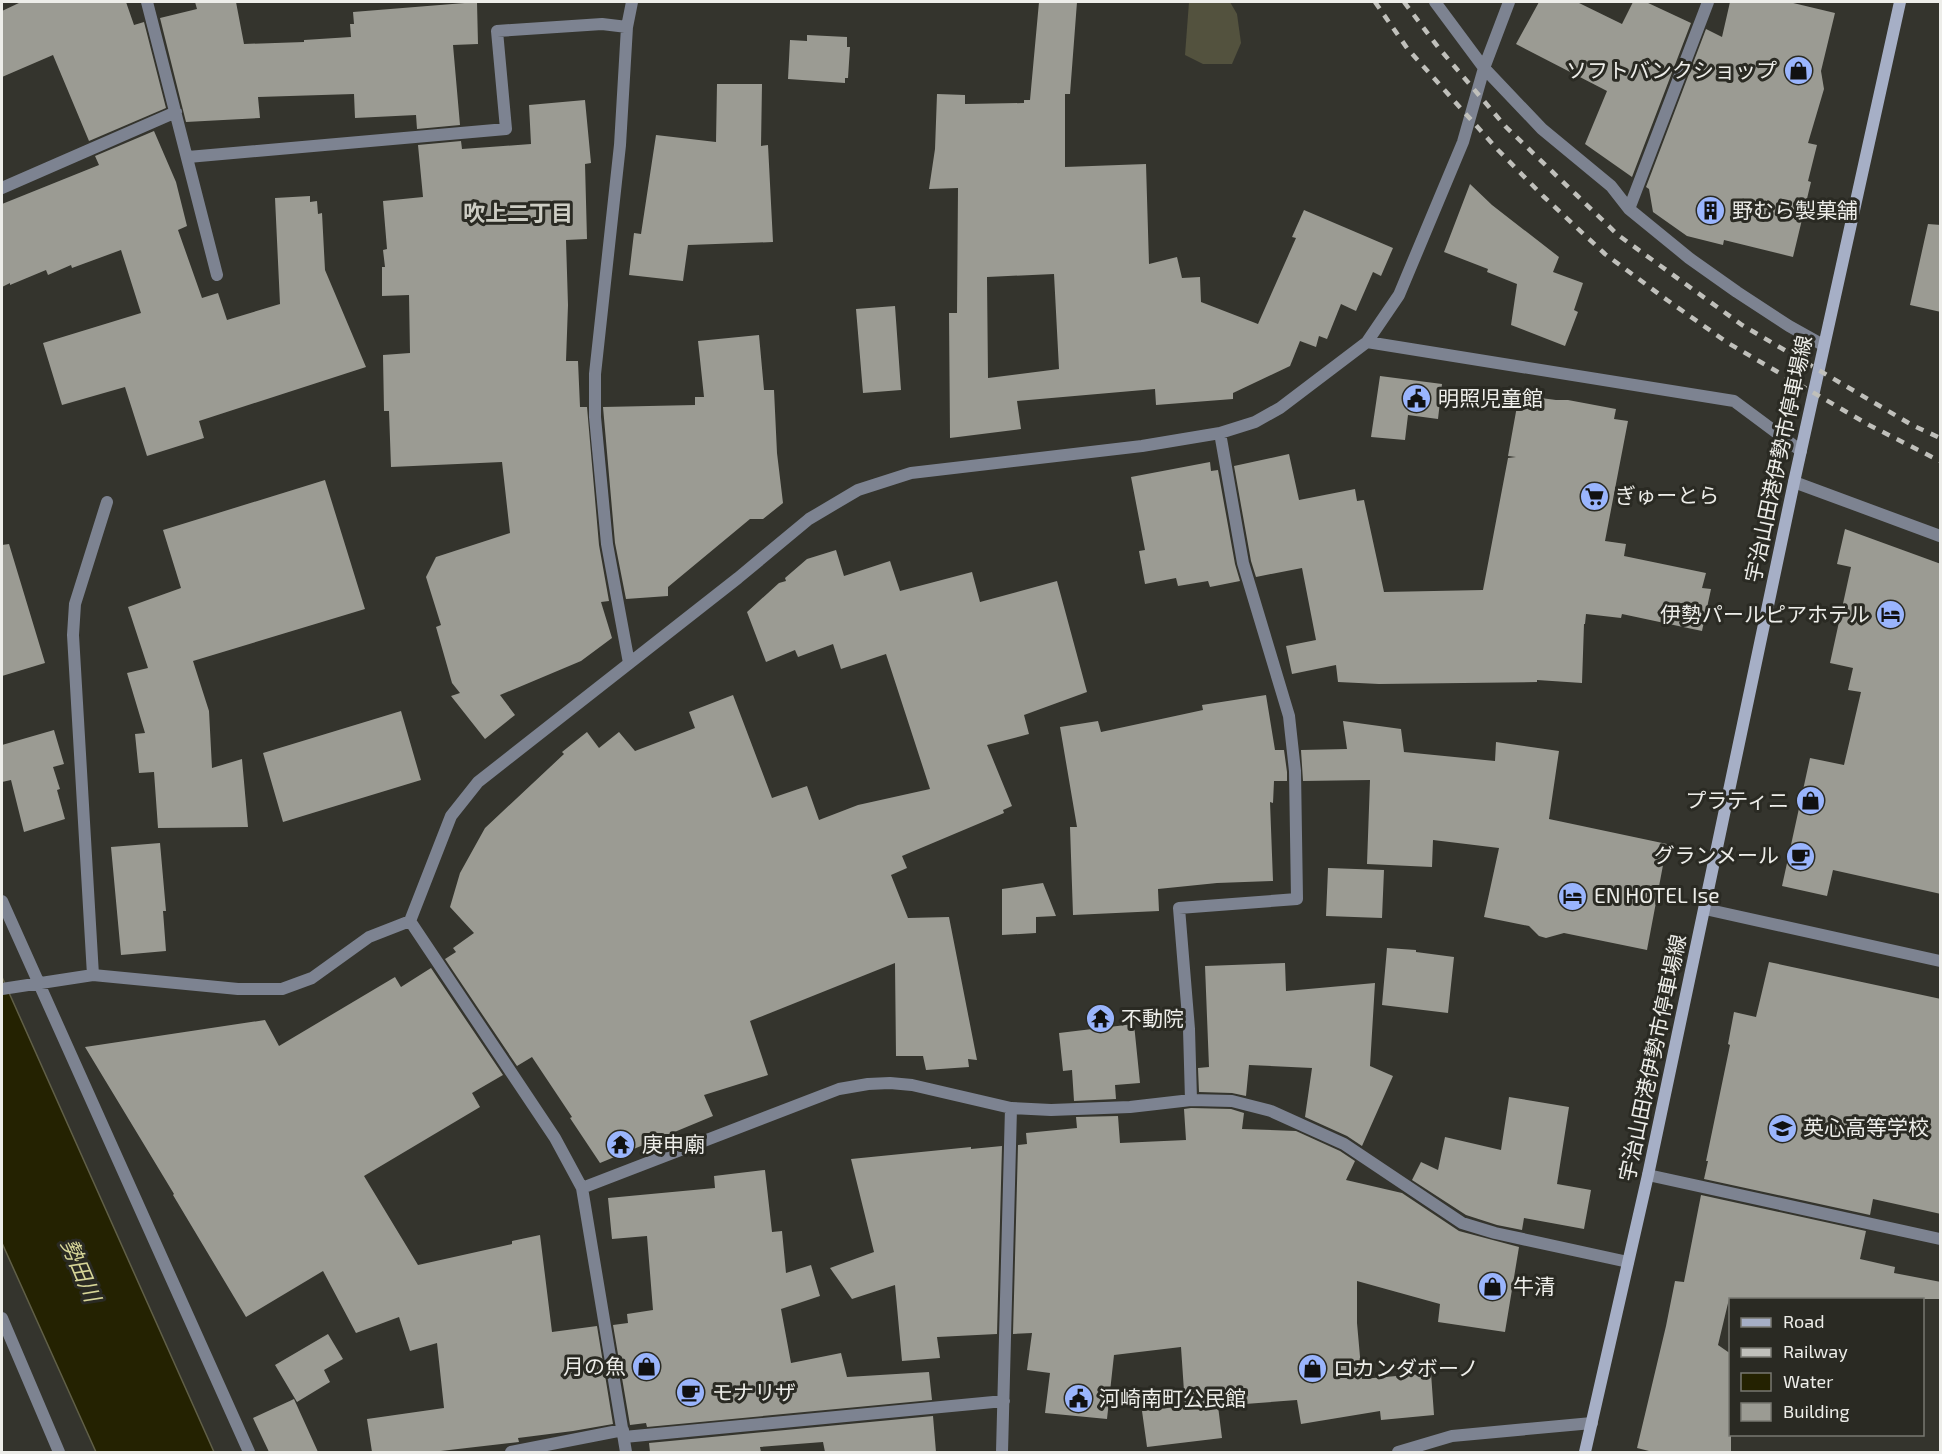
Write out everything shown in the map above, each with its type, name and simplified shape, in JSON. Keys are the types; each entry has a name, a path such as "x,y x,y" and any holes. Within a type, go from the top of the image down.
{"main road":[{"name":"宇治山田港伊勢市停車場線","path":"1585,1452 1648,1175 1823,345 1900,2"}],"street":[{"path":"147,2 217,275"},
{"path":"630,663 607,544 595,417 595,374 620,145 627,27 632,2"},
{"path":"1436,2 1484,68 1542,129 1611,186 1629,208 1689,258 1737,292 1823,345"},
{"path":"2,989 93,975 238,989 282,989 312,978 369,937 410,921 451,816 478,782 738,579 809,519 858,490 911,473 1142,446 1220,433 1255,422 1280,408 1367,342 1399,295 1463,142 1484,68 1509,2"},
{"path":"1629,208 1708,2"},
{"path":"188,157 506,129 497,31 602,24 627,27"},
{"path":"2,188 176,112"},
{"path":"1367,342 1734,401 1801,451"},
{"path":"1191,1100 1189,1029 1179,908 1297,899 1295,771 1289,716 1243,563 1220,433"},
{"path":"1794,482 1941,536"},
{"path":"93,975 73,635 75,604 107,502"},
{"path":"2,901 249,1452"},
{"path":"1704,909 1941,961"},
{"path":"410,921 555,1138 582,1188 626,1452"},
{"path":"582,1188 839,1089 868,1084 890,1083 912,1086 1011,1108 1051,1110 1108,1108 1191,1100 1232,1101 1271,1111 1344,1144 1462,1223 1495,1233 1628,1262"},
{"path":"1002,1452 1011,1108"},
{"path":"1648,1175 1941,1239"},
{"path":"2,1318 59,1452"},
{"path":"511,1452 623,1433 1004,1401"},
{"path":"1398,1452 1452,1436 1592,1423"}],"shaded area":[{"path":"1189,2 1230,2 1237,14 1241,43 1232,64 1203,64 1185,55"}],"water":[{"name":"勢田川","path":"2,977 214,1452 96,1452 2,1243"}],"building":[{"path":"21,2 126,2 134,25 144,22 166,108 89,141 53,55 2,77 2,11"},
{"path":"195,2 236,2 244,44 304,42 304,40 351,37 350,24 354,24 353,12 477,2 478,44 453,45 460,125 417,129 416,115 355,118 354,94 258,97 260,118 186,122 160,18 197,9"},
{"path":"1039,2 1077,2 1070,94 1065,94 1065,167 1146,164 1149,264 1177,257 1182,278 1200,277 1201,302 1258,324 1296,238 1292,237 1304,210 1393,248 1381,276 1373,272 1356,311 1341,304 1327,339 1319,336 1316,347 1300,341 1290,366 1233,393 1233,399 1156,405 1155,389 1017,401 1021,429 950,438 949,313 957,313 958,188 929,189 935,149 937,94 965,95 965,104 1024,103 1024,100 1030,100","holes":["1054,274 1059,369 988,378 987,277"]},
{"path":"1539,2 1577,2 1622,24 1633,2 1646,2 1691,23 1632,177 1585,144 1607,91 1516,44"},
{"path":"1730,2 1789,2 1835,13 1821,71 1824,89 1808,143 1817,145 1808,181 1811,182 1793,257 1724,240 1723,245 1687,236 1653,212 1649,189 1646,187 1706,29 1722,37"},
{"path":"807,35 847,37 847,47 850,47 848,78 845,78 845,83 788,79 790,40 807,41"},
{"path":"717,84 762,84 761,146 768,145 773,242 688,245 683,281 629,275 634,233 641,234 656,135 716,142"},
{"path":"585,100 591,163 585,164 587,239 566,240 568,305 566,361 578,361 580,407 587,407 599,545 609,601 601,602 612,638 581,661 500,695 515,715 485,739 451,696 460,693 452,683 436,627 441,625 426,577 436,557 510,533 502,462 391,467 389,411 384,411 383,355 410,353 409,295 382,296 382,267 385,267 383,250 387,249 383,201 423,197 418,145 461,141 462,149 531,144 529,105"},
{"path":"154,131 176,182 187,226 178,230 202,298 218,293 227,320 280,304 275,198 310,196 310,202 317,201 318,214 322,213 325,270 366,367 199,421 204,438 147,456 125,387 62,405 43,343 141,313 121,250 72,268 71,265 48,275 46,270 2,287 2,204 99,165 95,156"},
{"path":"1470,184 1492,205 1559,257 1553,272 1583,283 1574,310 1578,312 1565,346 1511,325 1517,284 1487,272 1488,269 1444,252"},
{"path":"1928,224 1941,225 1941,312 1910,305"},
{"path":"895,306 901,390 863,393 856,309"},
{"path":"759,335 764,390 774,390 777,453 783,503 763,519 750,519 668,587 668,596 626,599 615,543 603,407 695,405 695,397 704,397 698,341"},
{"path":"1380,376 1442,384 1438,419 1408,415 1405,440 1371,437"},
{"path":"1519,395 1568,400 1616,409 1614,419 1628,421 1605,541 1626,544 1624,556 1706,573 1702,588 1711,589 1702,631 1622,614 1621,618 1586,614 1582,683 1537,680 1537,682 1379,684 1338,682 1336,665 1292,674 1286,646 1316,640 1302,568 1256,577 1234,466 1289,454 1299,500 1355,489 1357,501 1364,500 1384,592 1483,590 1508,458 1516,457 1508,456"},
{"path":"1210,462 1211,471 1218,470 1240,581 1210,587 1208,581 1178,586 1176,578 1145,584 1139,551 1145,550 1131,477"},
{"path":"325,480 365,609 193,661 209,711 212,768 242,759 248,827 158,828 154,772 139,773 135,734 145,733 127,673 148,668 128,607 181,588 163,530"},
{"path":"1845,529 1941,564 1941,894 1833,870 1827,896 1782,886 1810,758 1844,765 1861,692 1848,690 1853,668 1830,663 1851,567 1837,564"},
{"path":"9,544 45,663 2,676 2,545"},
{"path":"836,550 844,576 890,561 900,591 972,572 980,602 1057,581 1087,692 1024,715 1029,734 987,745 1012,806 1003,810 1004,813 902,856 907,868 891,875 908,918 949,917 977,1060 968,1059 969,1067 926,1070 923,1056 896,1056 895,963 750,1021 768,1075 704,1095 713,1116 600,1163 532,1057 517,1066 445,959 456,952 453,948 474,933 450,907 460,873 485,828 564,754 562,752 587,732 599,748 619,732 635,751 695,728 689,712 733,695 772,798 807,786 819,820 858,805 930,789 886,654 841,669 833,644 798,657 795,650 766,662 747,612 779,583 786,581 785,578 807,559"},
{"path":"1266,695 1275,750 1284,750 1287,772 1287,781 1274,781 1273,803 1270,802 1273,881 1217,883 1158,889 1159,911 1073,915 1070,827 1077,827 1060,727 1098,721 1101,732 1203,710 1202,705"},
{"path":"401,711 421,780 283,822 263,753"},
{"path":"1343,721 1401,729 1404,752 1495,761 1496,742 1559,751 1549,819 1667,844 1647,950 1564,933 1546,938 1539,936 1529,926 1484,917 1499,848 1433,840 1432,867 1367,864 1370,780 1303,781 1301,750 1347,749"},
{"path":"54,730 64,764 53,767 60,789 57,790 65,819 24,832 11,780 2,782 2,745"},
{"path":"160,843 166,911 163,911 166,951 121,955 111,847"},
{"path":"1328,868 1384,870 1382,918 1326,916"},
{"path":"1043,883 1056,916 1036,917 1036,933 1002,935 1002,889"},
{"path":"1387,948 1416,950 1416,952 1454,957 1448,1013 1382,1005"},
{"path":"1769,962 1941,999 1941,1214 1873,1199 1870,1215 1704,1179 1730,1045 1728,1044 1734,1012 1756,1017"},
{"path":"1285,963 1286,991 1375,983 1370,1066 1393,1076 1362,1146 1347,1136 1305,1117 1312,1068 1249,1065 1246,1096 1232,1093 1199,1092 1198,1068 1209,1067 1205,966"},
{"path":"431,968 503,1075 472,1093 480,1107 364,1176 418,1265 512,1244 512,1241 540,1235 552,1332 597,1326 613,1424 518,1438 519,1442 432,1452 372,1452 367,1419 444,1408 437,1343 410,1351 399,1317 356,1333 323,1271 246,1317 85,1047 265,1020 279,1046 395,977 401,987"},
{"path":"1134,1024 1140,1083 1115,1085 1116,1099 1074,1101 1072,1070 1063,1071 1059,1033"},
{"path":"1509,1097 1569,1107 1557,1184 1591,1190 1584,1229 1524,1218 1522,1230 1497,1225 1466,1215 1412,1180 1421,1162 1438,1170 1445,1137 1501,1150"},
{"path":"1184,1109 1231,1109 1244,1113 1242,1129 1296,1131 1340,1151 1355,1161 1346,1180 1402,1193 1459,1231 1519,1247 1505,1332 1438,1322 1440,1304 1357,1281 1357,1323 1362,1379 1431,1373 1434,1415 1381,1420 1380,1411 1301,1424 1297,1400 1218,1406 1222,1438 1147,1447 1142,1411 1185,1406 1181,1347 1114,1355 1107,1419 1045,1413 1050,1373 1027,1370 1032,1333 1013,1334 1018,1145 1027,1144 1026,1133 1077,1128 1076,1117 1118,1116 1120,1143 1186,1140"},
{"path":"1002,1146 997,1334 937,1337 940,1358 902,1361 895,1285 852,1299 830,1268 874,1252 851,1159"},
{"path":"765,1170 772,1232 782,1231 786,1273 811,1265 820,1296 781,1309 791,1363 841,1353 847,1377 929,1372 932,1400 647,1427 646,1423 630,1425 613,1325 628,1323 627,1314 653,1310 647,1236 612,1239 608,1198 715,1188 714,1176"},
{"path":"1701,1195 1866,1231 1860,1259 1895,1267 1894,1273 1941,1282 1941,1299 1729,1298 1718,1345 1729,1353 1731,1452 1653,1452 1637,1448 1675,1281 1684,1282"},
{"path":"328,1334 343,1359 324,1370 330,1382 297,1402 275,1365"},
{"path":"294,1399 318,1452 269,1452 253,1418"},
{"path":"933,1416 936,1452 825,1452 823,1442 760,1447 761,1452 650,1452 649,1443"}],"railway":[{"path":"1375,2 1407,48 1498,150 1605,254 1728,343 1869,425 1940,461"},
{"path":"1404,2 1438,47 1506,127 1618,235 1742,325 1912,425 1940,438"}],"place":[{"name":"ソフトバンクショップ","path":"1798,71"},
{"name":"野むら製菓舗","path":"1711,211"},
{"name":"明照児童館","path":"1417,399"},
{"name":"ぎゅーとら","path":"1594,496"},
{"name":"伊勢パールピアホテル","path":"1891,615"},
{"name":"プラティニ","path":"1810,801"},
{"name":"グランメール","path":"1800,856"},
{"name":"EN HOTEL Ise","path":"1573,896"},
{"name":"不動院","path":"1100,1019"},
{"name":"英心高等学校","path":"1782,1128"},
{"name":"庚申廟","path":"621,1145"},
{"name":"牛清","path":"1492,1287"},
{"name":"月の魚","path":"647,1367"},
{"name":"ロカンダボーノ","path":"1312,1369"},
{"name":"モナリザ","path":"691,1393"},
{"name":"河崎南町公民館","path":"1078,1399"}],"district":[{"name":"吹上二丁目","path":"518,213"}]}
